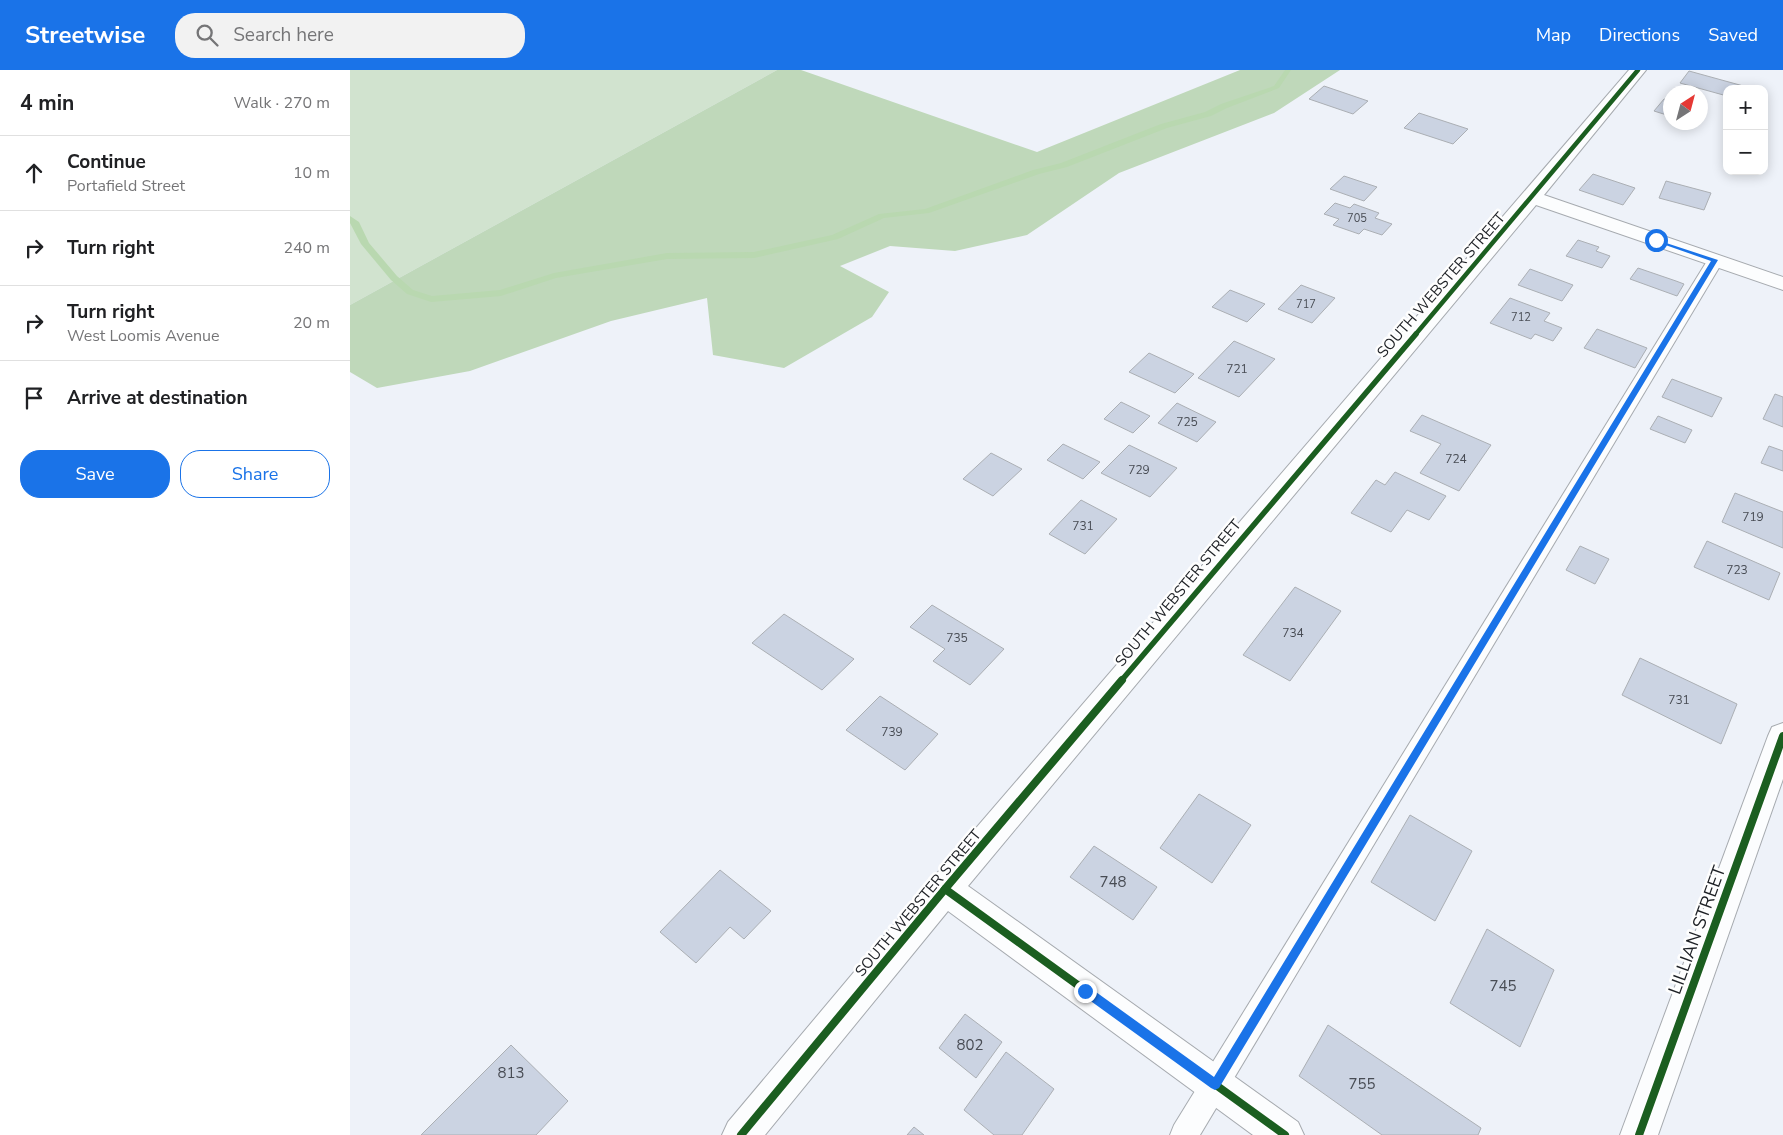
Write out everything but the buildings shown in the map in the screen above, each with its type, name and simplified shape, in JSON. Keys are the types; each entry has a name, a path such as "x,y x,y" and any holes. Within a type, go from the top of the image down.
{"street":[{"name":"SOUTH WEBSTER STREET","path":"741,1135 945,889 1638,70"},
{"path":"1532,197 1783,284"},
{"name":"LILLIAN STREET","path":"1639,1135 1783,736"},
{"path":"945,889 1285,1135"}],"lane":[{"path":"1184,1135 1715,260"}],"green space":[{"path":"350,70 777,70 350,305"},
{"path":"777,70 801,70 1037,152 1240,70 1340,70 1274,113 1119,173 1027,235 955,251 890,246 840,266 889,292 872,317 784,368 713,355 707,298 611,321 470,371 377,388 350,372 350,305"}],"waterway":[{"path":"350,218 356,224 365,244 394,278 410,292 431,299 501,293 554,276 667,256 754,255 835,237 882,216 926,211 1036,172 1064,165 1164,126 1208,114 1224,106 1277,87 1288,70"}],"cycle path":[{"path":"741,1135 945,889 1638,70"},
{"path":"1639,1135 1783,736"},
{"path":"945,889 1285,1135"}],"route":[{"path":"1085,991 1215,1084 1715,260 1656,240"}]}
